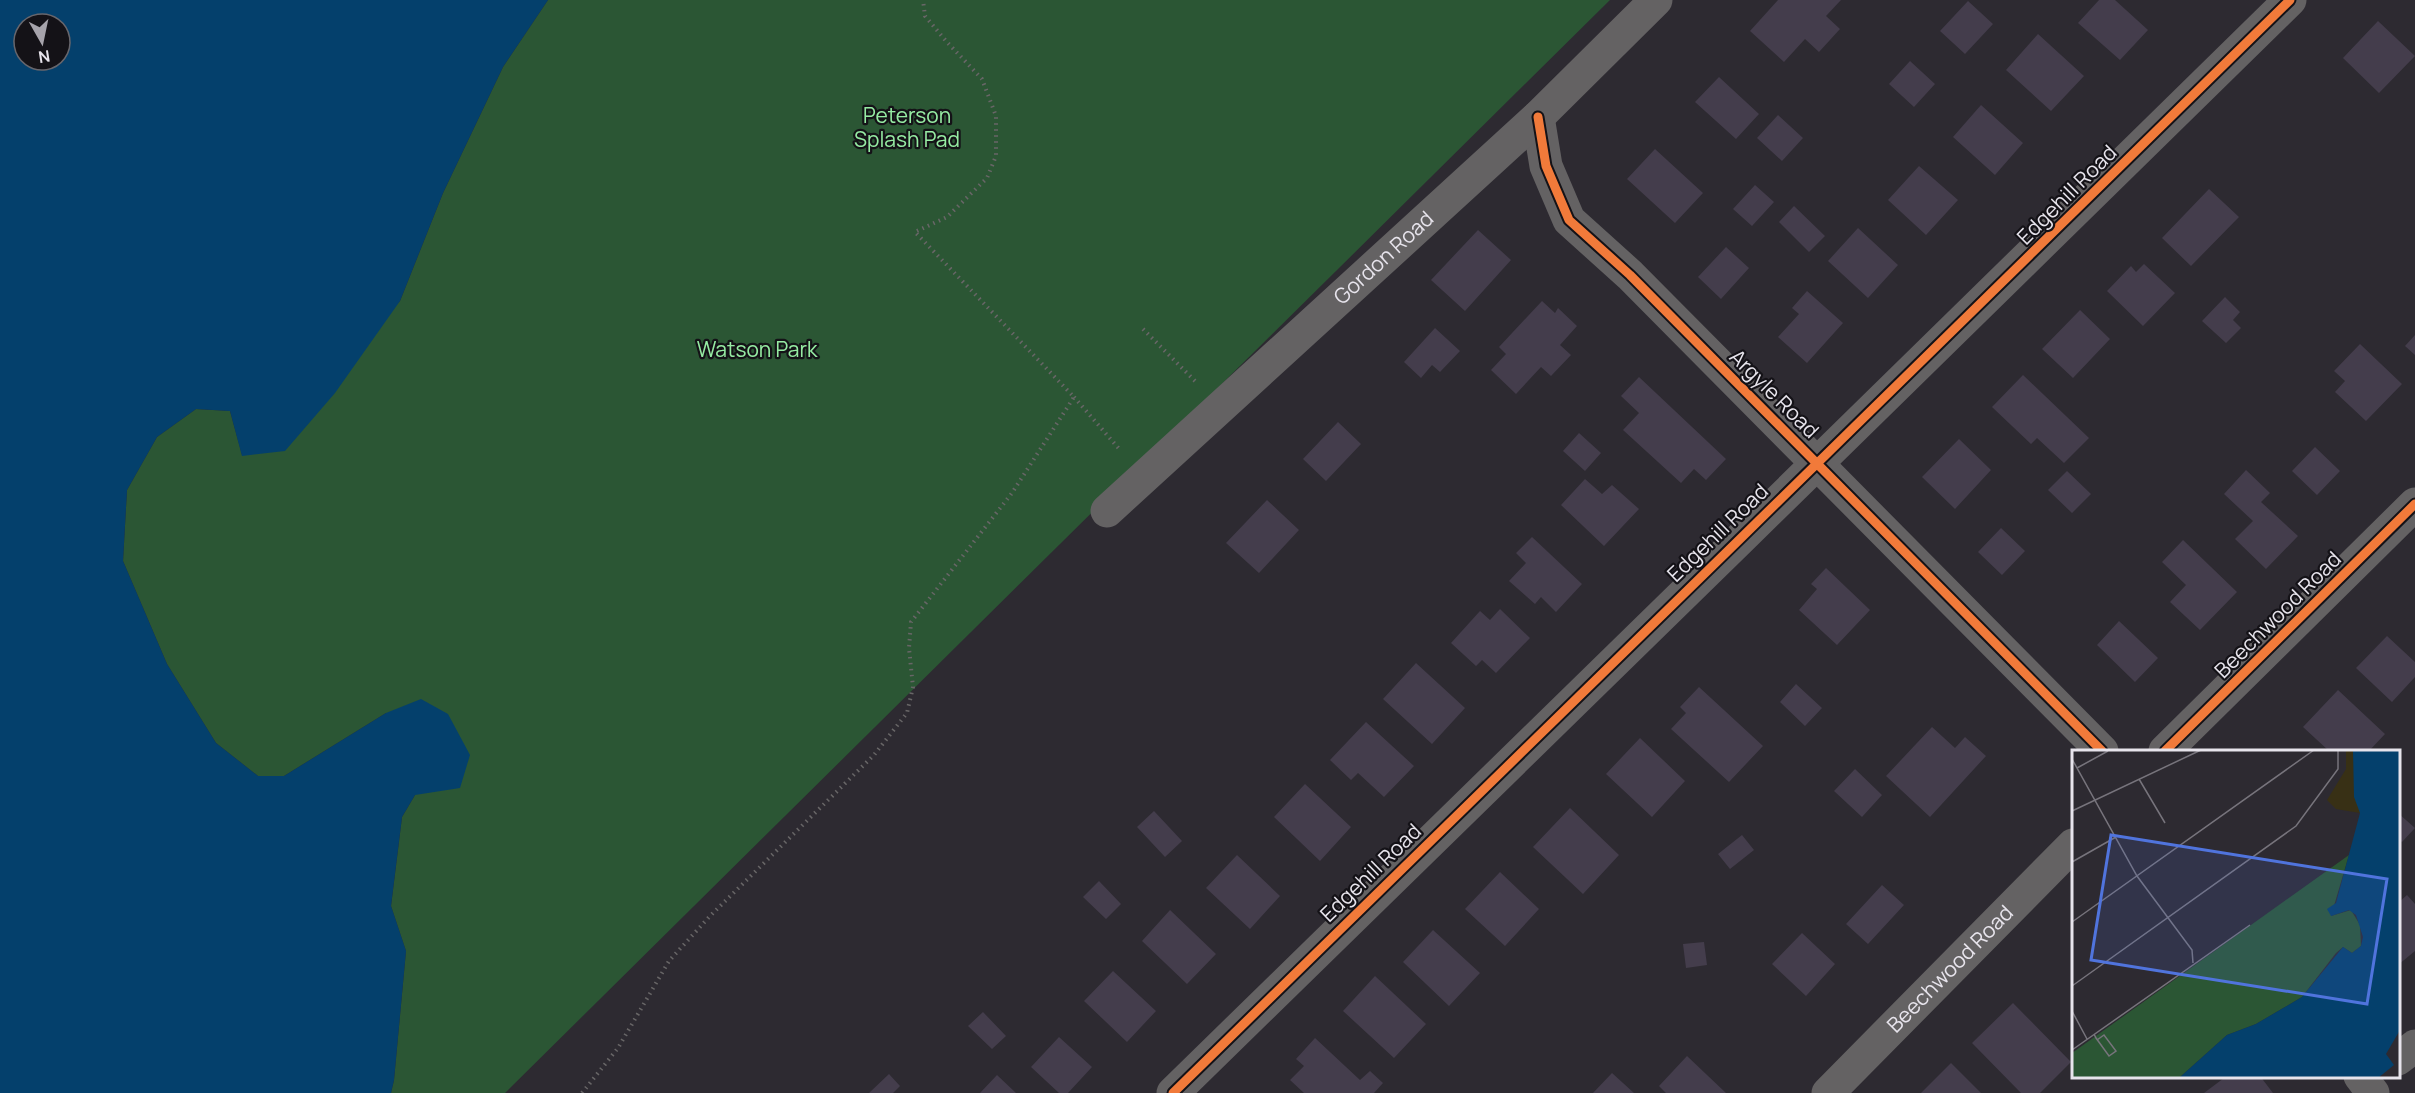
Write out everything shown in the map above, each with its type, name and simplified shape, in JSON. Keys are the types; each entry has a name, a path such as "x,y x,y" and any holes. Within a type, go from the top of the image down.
{"street":[{"name":"Gordon Road","path":"1107,511 1538,117 1656,0"},
{"name":"Edgehill Road","path":"1173,1093 1816,462 1969,317 2290,0"},
{"name":"Argyle Road","path":"1538,117 1546,166 1569,220 1630,275 2101,750"},
{"name":"Beechwood Road","path":"2166,750 2415,504"},
{"name":"Beechwood Road","path":"1828,1093 2072,846"},
{"path":"2400,1057 2415,1046"}],"path":[{"path":"923,0 925,16 982,79 996,116 996,156 987,178 947,217 915,232 1074,397 1144,477"},
{"path":"1143,329 1221,407"},
{"path":"582,1093 618,1048 669,961 710,916 874,755 907,713 912,687 909,648 911,622 1012,493 1074,397"}],"green space":[{"name":"Watson Park","path":"548,0 1610,0 505,1093 391,1093 406,951 391,906 402,817 415,795 386,713 284,776 258,776 216,743 167,664 123,561 127,490 157,437 196,409 230,411 242,455 400,301 443,193 503,67"}],"water":[{"path":"0,0 548,0 503,67 443,193 400,301 335,393 285,451 242,456 230,411 196,409 157,437 127,490 123,561 167,664 216,743 258,776 284,776 386,713 421,699 448,714 470,755 460,788 415,795 402,817 391,906 406,951 391,1093 0,1093"}],"building":[{"path":"1778,0 1841,0 1826,16 1840,29 1819,52 1805,39 1784,62 1750,31"},
{"path":"2099,0 2115,0 2148,30 2120,60 2078,23"},
{"path":"1968,1 1993,24 1965,54 1940,31"},
{"path":"2378,21 2415,56 2379,93 2343,58"},
{"path":"2038,34 2084,76 2051,111 2006,70"},
{"path":"1910,61 1935,84 1914,107 1889,84"},
{"path":"1719,77 1759,114 1736,139 1695,102"},
{"path":"1981,105 2023,143 1995,175 1953,137"},
{"path":"1778,115 1803,138 1782,161 1757,138"},
{"path":"1655,149 1703,193 1675,223 1627,179"},
{"path":"1919,166 1958,200 1926,235 1888,200"},
{"path":"1755,185 1774,202 1752,226 1733,209"},
{"path":"2209,189 2239,217 2191,266 2162,238"},
{"path":"1794,206 1825,236 1809,252 1779,222"},
{"path":"1858,228 1898,265 1868,298 1828,261"},
{"path":"1478,230 1511,260 1465,311 1431,280"},
{"path":"1726,247 1749,268 1721,299 1698,277"},
{"path":"2144,264 2175,293 2143,326 2107,291 2131,266 2136,272"},
{"path":"1807,291 1843,323 1807,363 1778,337 1799,314 1792,308"},
{"path":"2225,297 2240,312 2233,320 2241,328 2226,343 2202,321"},
{"path":"1542,301 1555,313 1558,308 1577,326 1560,345 1571,355 1551,376 1541,367 1516,394 1491,370 1506,354 1499,347"},
{"path":"2080,310 2110,339 2073,378 2042,349"},
{"path":"1435,328 1460,351 1440,372 1432,365 1421,378 1404,362"},
{"path":"2415,335 2415,355 2405,346"},
{"path":"2360,344 2402,384 2366,421 2335,392 2345,381 2334,371"},
{"path":"2023,375 2089,438 2064,463 2037,438 2031,444 1992,407"},
{"path":"1639,377 1726,459 1706,480 1694,469 1681,483 1623,430 1639,413 1621,396"},
{"path":"1338,422 1361,444 1326,481 1303,459"},
{"path":"1579,433 1601,453 1585,471 1563,451"},
{"path":"1959,439 1991,470 1955,509 1922,477"},
{"path":"2315,447 2340,471 2317,495 2292,471"},
{"path":"2246,470 2270,493 2261,502 2298,536 2266,569 2235,539 2253,521 2224,494"},
{"path":"2067,471 2091,494 2072,513 2048,490"},
{"path":"1585,479 1602,494 1612,485 1639,509 1604,546 1561,505"},
{"path":"1267,500 1299,530 1259,573 1226,543"},
{"path":"2001,528 2025,551 2002,575 1978,552"},
{"path":"1532,537 1582,584 1556,612 1541,597 1535,604 1509,581 1526,563 1516,553"},
{"path":"2183,540 2237,592 2200,630 2170,602 2186,585 2162,562"},
{"path":"1826,568 1870,610 1837,645 1799,610 1817,589 1811,584"},
{"path":"1500,609 1530,638 1496,673 1482,660 1476,666 1451,643 1480,611 1490,620"},
{"path":"2119,621 2158,658 2135,682 2097,645"},
{"path":"2387,636 2415,662 2415,677 2392,702 2356,668"},
{"path":"1416,663 1465,708 1432,744 1383,699"},
{"path":"1796,684 1822,708 1805,726 1780,702"},
{"path":"1699,687 1763,746 1729,782 1671,729 1686,713 1680,707"},
{"path":"2338,690 2385,734 2370,750 2328,750 2303,727"},
{"path":"1366,722 1414,766 1384,797 1358,773 1351,780 1330,760"},
{"path":"1932,727 1955,748 1965,737 1986,756 1930,817 1886,776"},
{"path":"1640,738 1685,781 1652,817 1606,774"},
{"path":"1855,769 1882,795 1862,817 1834,791"},
{"path":"1305,784 1351,827 1320,861 1274,817"},
{"path":"1570,808 1619,855 1583,894 1533,847"},
{"path":"1154,811 1182,841 1165,857 1137,827"},
{"path":"2400,815 2415,828 2402,842 2400,840"},
{"path":"1742,835 1754,850 1730,869 1718,854"},
{"path":"1237,855 1280,896 1250,929 1206,888"},
{"path":"1500,872 1539,909 1505,946 1465,909"},
{"path":"1099,881 1121,904 1106,919 1083,897"},
{"path":"1882,885 1904,905 1868,944 1846,924"},
{"path":"2407,895 2415,904 2415,951 2400,963 2400,901"},
{"path":"1170,910 1216,954 1187,984 1142,941"},
{"path":"1433,930 1480,973 1449,1006 1403,962"},
{"path":"1802,933 1835,964 1806,996 1772,964"},
{"path":"1704,942 1707,965 1686,968 1683,944"},
{"path":"1113,971 1156,1011 1127,1042 1084,1001"},
{"path":"1375,976 1426,1024 1394,1058 1343,1011"},
{"path":"2013,1003 2071,1062 2040,1093 2021,1093 1972,1043"},
{"path":"983,1012 1006,1036 992,1049 968,1026"},
{"path":"1059,1037 1092,1067 1068,1093 1059,1093 1031,1067"},
{"path":"1315,1038 1360,1080 1370,1071 1383,1083 1374,1093 1304,1093 1290,1080 1304,1066 1296,1059"},
{"path":"1687,1056 1726,1093 1666,1093 1659,1086"},
{"path":"1951,1063 1981,1093 1921,1093"},
{"path":"1612,1073 1634,1093 1593,1093"},
{"path":"889,1074 900,1086 893,1093 869,1093"},
{"path":"997,1075 1016,1093 980,1093"},
{"path":"2224,1078 2262,1078 2273,1093 2204,1093"}],"cycle path":[{"path":"1173,1093 2290,0"},
{"path":"1538,117 1546,166 1569,220 1630,275 2101,750"},
{"path":"2166,750 2415,504"}],"park label":[{"name":"Peterson Splash Pad","path":"907,128"}]}
